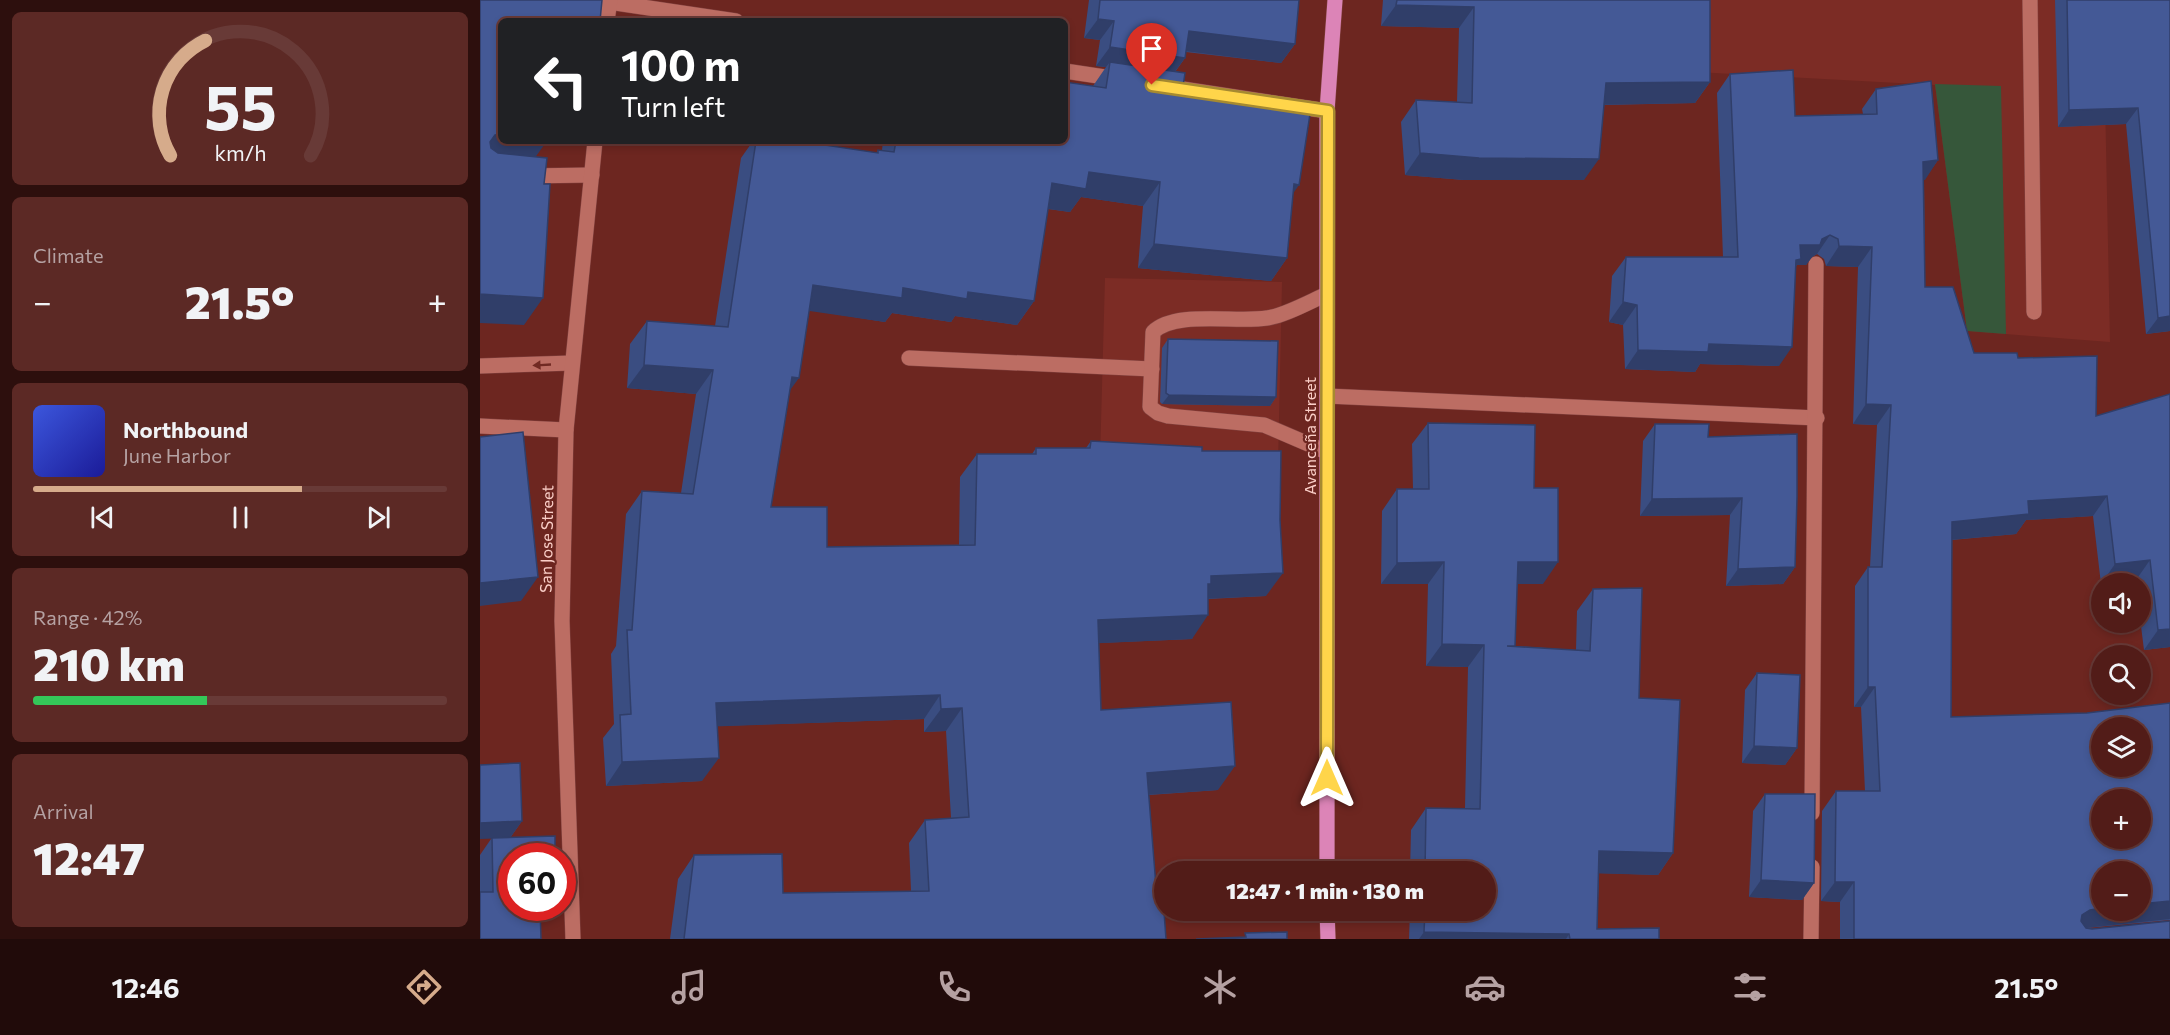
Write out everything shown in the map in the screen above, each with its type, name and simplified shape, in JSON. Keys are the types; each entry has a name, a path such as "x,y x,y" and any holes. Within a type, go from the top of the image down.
{"main road":[{"name":"Avanceña Street","path":"1327,861 1328,111 1335,0"},
{"path":"1327,921 1328,939"}],"street":[{"path":"2030,0 2034,312"},
{"path":"608,18 610,1 717,18"},
{"path":"1068,71 1328,111"},
{"name":"San Jose Street","path":"573,939 562,621 566,430 595,144"},
{"path":"509,174 592,175"},
{"path":"1812,832 1817,418 1816,264"},
{"path":"1327,452 1264,425 1168,416 1150,407 1153,332 1167,323 1268,318 1328,294"},
{"path":"909,358 1152,369"},
{"path":"480,366 573,363"},
{"path":"1327,396 1817,418"},
{"path":"480,426 566,430"},
{"path":"1811,939 1812,856"}],"shaded area":[{"path":"1709,0 2103,0 2110,342 1967,331 1935,85 1696,72"},
{"path":"1105,278 1282,282 1278,464 1100,460"}],"green space":[{"path":"1935,84 2001,86 2006,334 1967,331"}],"building":[{"path":"480,0 602,0 600,18 498,18 498,134 490,142 491,148 498,153 547,158 544,184 550,184 543,298 480,294"},
{"path":"1100,0 1299,0 1295,44 1189,31 1185,58 1110,47 1114,21 1098,19"},
{"path":"1397,0 1710,0 1710,82 1606,83 1599,159 1479,158 1420,153 1416,100 1472,103 1474,7 1396,5"},
{"path":"2067,0 2170,0 2170,316 2158,318 2138,108 2069,110"},
{"path":"1110,62 1185,73 1182,93 1310,114 1299,185 1294,184 1287,258 1154,244 1160,182 1089,172 1086,189 1052,183 1034,301 968,292 967,299 903,288 902,298 813,285 799,378 792,377 771,507 827,507 827,547 975,545 977,454 1036,454 1036,448 1090,448 1091,441 1202,447 1202,451 1281,451 1280,520 1283,573 1211,576 1211,584 1208,584 1208,615 1098,620 1101,710 1231,702 1235,766 1147,773 1154,861 1154,921 1165,921 1166,939 684,939 694,855 782,854 783,893 929,891 925,820 969,817 962,708 941,709 940,695 716,703 719,758 622,762 620,715 631,714 627,630 632,630 642,491 693,494 713,370 644,365 647,321 728,327 756,144 818,144 878,153 878,150 894,152 895,144 1068,144 1068,82 1106,88"},
{"path":"1793,70 1795,116 1877,114 1876,89 1931,81 1938,160 1923,162 1925,287 1953,287 1974,353 2017,353 2018,358 2097,356 2096,416 2170,394 2170,629 2158,630 2150,560 2115,564 2107,496 2028,501 2029,514 1952,522 1951,717 2087,713 2170,703 2170,901 2151,903 2151,861 2091,861 2091,910 2082,915 2081,921 2086,928 2092,929 2170,921 2170,939 1854,939 1854,882 1835,882 1836,791 1880,791 1875,687 1868,687 1868,567 1882,567 1891,405 1866,404 1872,247 1839,246 1838,239 1830,235 1822,239 1820,245 1800,245 1801,259 1796,260 1792,347 1709,344 1708,352 1638,350 1637,305 1623,302 1626,257 1738,257 1730,74"},
{"path":"1168,339 1278,341 1276,397 1169,395 1166,393"},
{"path":"1428,423 1535,425 1534,488 1558,488 1558,562 1518,562 1515,646 1507,646 1590,651 1593,589 1642,588 1639,698 1680,700 1673,853 1599,851 1597,929 1659,928 1659,939 1570,939 1569,934 1424,932 1424,921 1496,921 1496,861 1425,861 1426,808 1480,809 1484,645 1442,644 1444,562 1397,563 1397,489 1429,489"},
{"path":"1655,424 1709,424 1708,437 1797,434 1795,567 1738,569 1742,498 1652,499"},
{"path":"523,432 538,577 480,583 480,437"},
{"path":"1757,673 1800,675 1797,748 1754,746"},
{"path":"520,763 522,821 480,823 480,765"},
{"path":"1765,794 1815,794 1814,883 1761,880"},
{"path":"555,836 555,843 498,843 498,921 540,921 541,939 480,939 480,892 493,892 492,838"},
{"path":"1287,932 1287,939 1196,939 1246,937 1245,933"}],"route":[{"path":"1152,85 1328,111 1327,778"}]}
